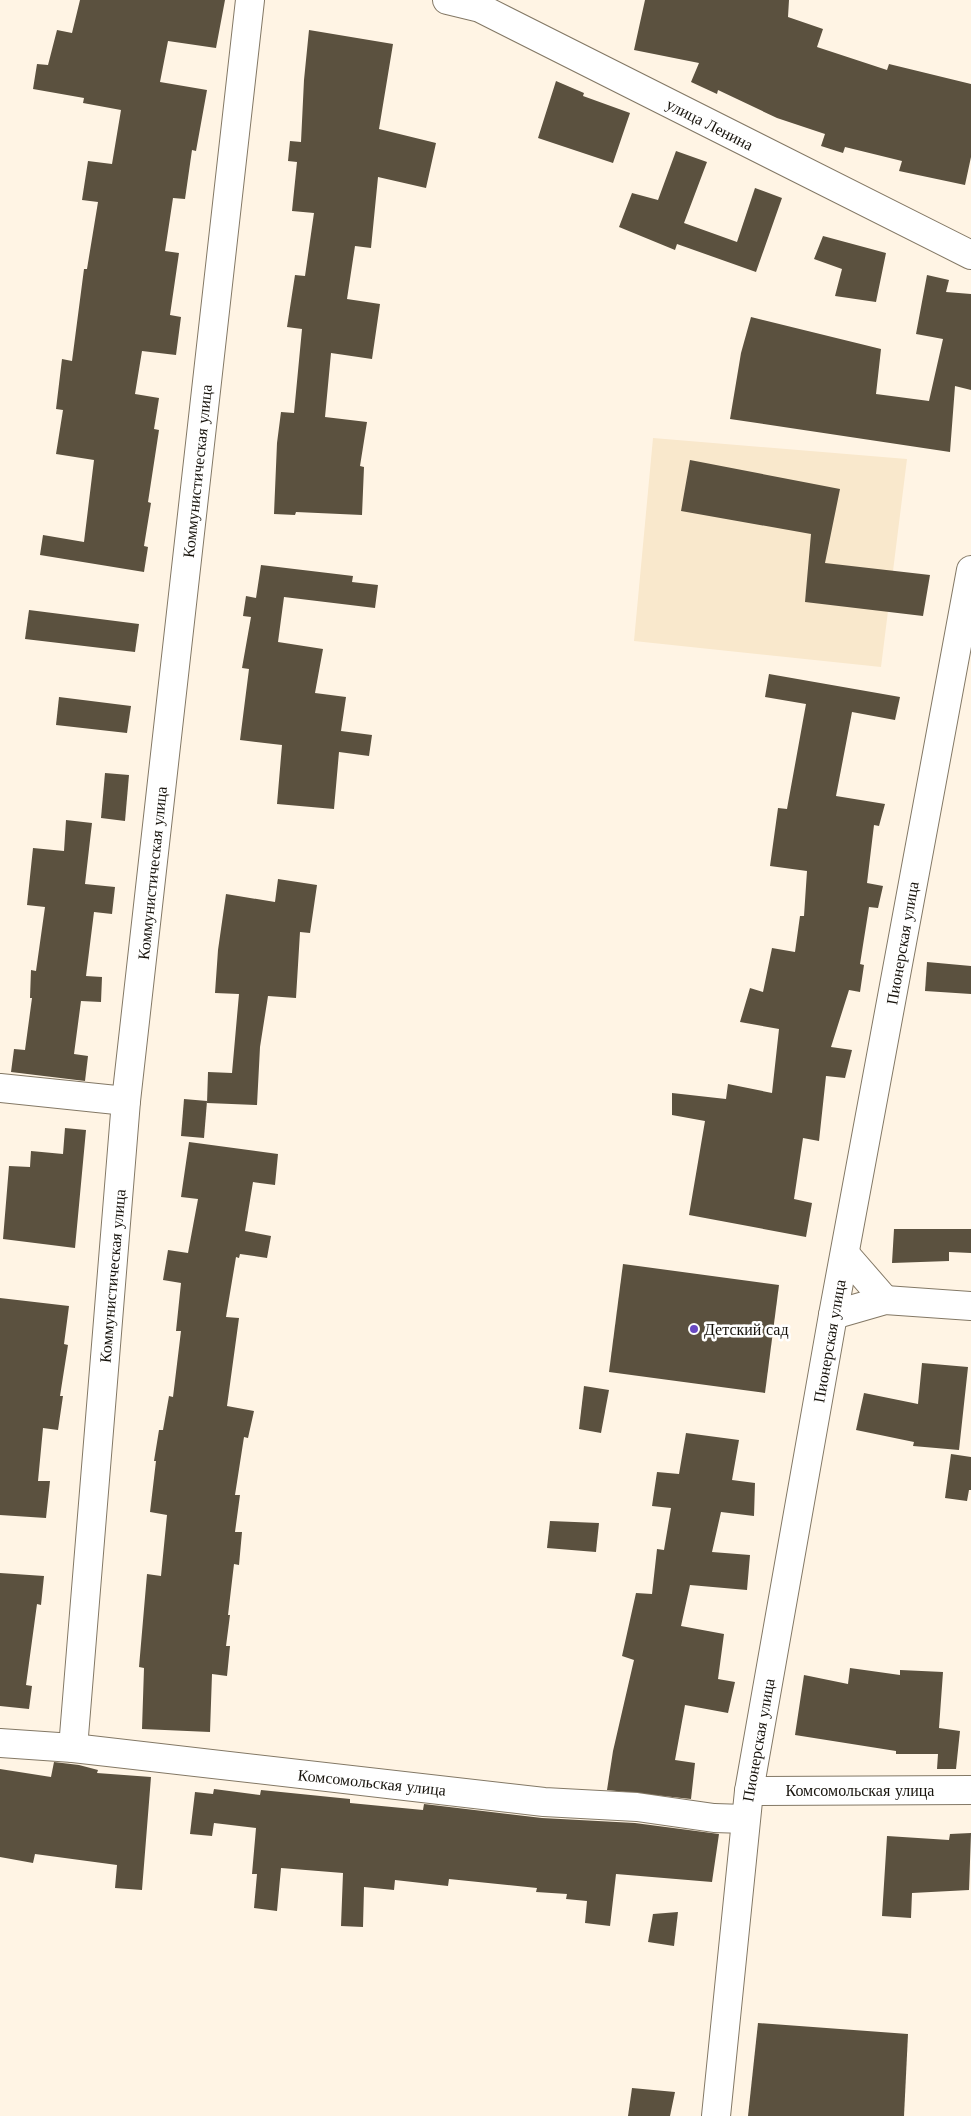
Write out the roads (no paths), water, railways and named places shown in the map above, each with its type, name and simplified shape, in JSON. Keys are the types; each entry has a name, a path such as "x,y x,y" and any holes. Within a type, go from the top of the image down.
{"street":[{"name":"Коммунистическая улица","path":"73,1748 126,1101 250,0"},
{"name":"улица Ленина","path":"447,0 480,8 971,255"},
{"name":"Пионерская улица","path":"716,2116 749,1791 845,1254 971,570"},
{"path":"0,1088 126,1101"},
{"path":"845,1254 886,1300"},
{"path":"834,1315 886,1300 971,1306"},
{"name":"Комсомольская улица","path":"0,1743 73,1748 544,1802 637,1807 714,1818 745,1820"},
{"name":"Комсомольская улица","path":"749,1791 971,1790"}],"place":[{"name":"Детский сад","path":"694,1329"}]}
